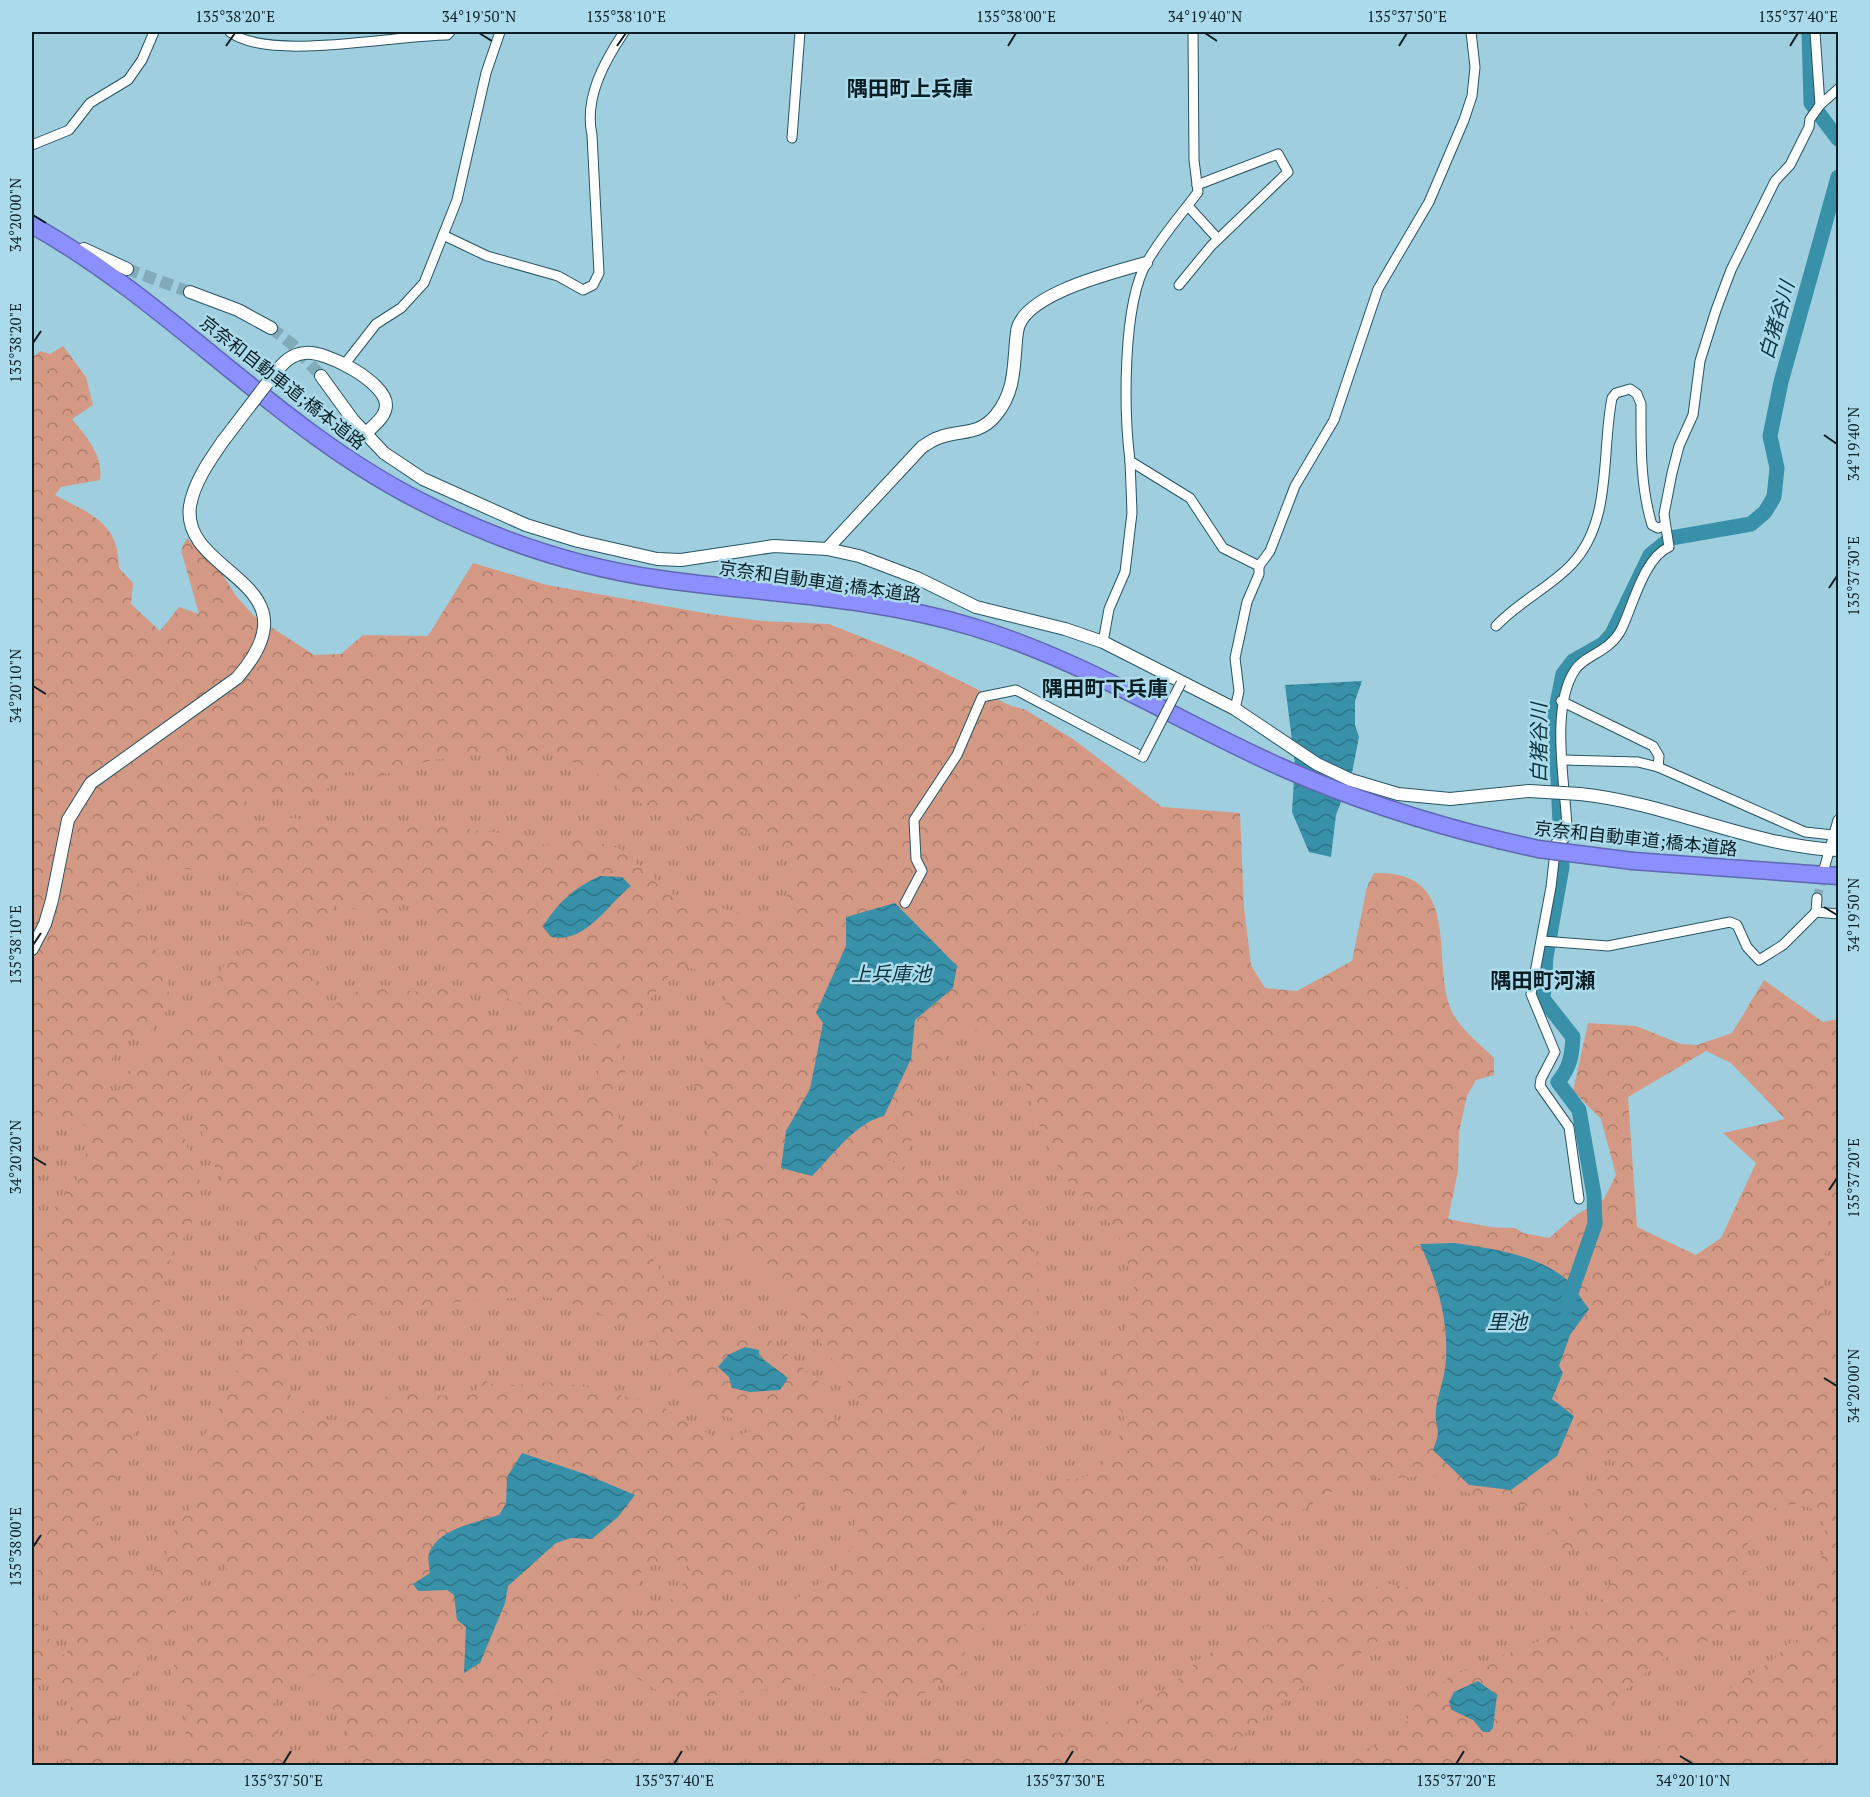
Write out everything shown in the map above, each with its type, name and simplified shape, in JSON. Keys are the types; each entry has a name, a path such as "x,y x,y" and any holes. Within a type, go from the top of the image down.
{"highway":[{"name":"京奈和自動車道;橋本道路","path":"32,225 84,256 144,298 290,417 353,462 421,502 496,536 620,572 886,606 969,626 1042,651 1284,768 1356,799 1422,821 1538,849 1633,861 1831,873"}],"street":[{"path":"32,145 69,130 90,103 128,80 142,60 154,32"},
{"path":"230,32 239,39 258,44 334,45 447,35 450,32"},
{"path":"344,365 376,324 401,308 424,283 457,200 486,74 500,32"},
{"path":"443,236 487,256 558,276 583,290 594,285 599,273 592,135 588,115 602,65 624,32"},
{"path":"792,138 800,32"},
{"path":"1103,642 1109,609 1125,572 1132,513 1127,435 1130,318 1139,279 1146,263 1198,192 1194,160 1193,32"},
{"path":"1235,709 1239,691 1236,658 1247,602 1259,573 1259,566 1270,551 1295,486 1334,420 1378,289 1430,202 1464,120 1472,96 1475,67 1471,32"},
{"path":"1579,1199 1569,1127 1540,1086 1555,1052 1532,994 1556,843 1562,840 1567,827 1561,701 1576,668 1606,649 1620,632 1650,564 1659,553 1669,547 1664,526 1672,473 1679,446 1693,415 1700,361 1716,310 1731,270 1775,181 1790,165 1816,110 1815,32"},
{"path":"1816,110 1839,89"},
{"path":"1179,285 1218,239 1288,172 1278,154 1197,185"},
{"path":"1188,206 1218,239"},
{"path":"32,217 105,260 127,269"},
{"path":"827,549 922,447 939,437 969,433 996,415 1008,395 1015,375 1017,328 1029,309 1045,298 1106,274 1146,263"},
{"path":"190,292 238,310 271,328"},
{"path":"32,949 45,924 52,900 68,820 91,783 227,686 254,660 263,638 261,608 247,586 203,546 192,528 190,508 193,498 201,476 223,441 275,373 294,355 306,352 315,353 344,365 374,383 382,393 386,405 382,417 365,434"},
{"path":"321,376 365,434 384,453 423,479 526,525 637,555 681,560 774,546 827,549 885,565 976,607 1065,629 1103,642 1181,684 1235,709 1317,764 1336,774 1398,794 1450,799 1529,791 1580,794 1617,799 1729,831 1835,850"},
{"path":"1496,626 1510,611 1569,567 1591,540 1600,507 1612,398 1622,390 1630,390 1637,394 1641,404 1641,465 1648,512 1652,525 1658,528 1664,526"},
{"path":"1130,461 1190,498 1222,548 1259,566"},
{"path":"905,903 922,871 916,859 914,820 957,755 982,697 1016,690 1143,757 1181,684"},
{"path":"1561,701 1653,746 1659,756 1658,767"},
{"path":"1563,760 1638,762 1658,767 1805,832 1833,836"},
{"path":"1831,873 1835,850 1833,836 1839,820"},
{"path":"1542,941 1608,946 1730,922 1737,925 1746,948 1759,960 1783,945 1816,912 1817,898"},
{"path":"1816,912 1839,914"}],"green space":[{"path":"63,346 86,377 93,405 72,419 93,447 101,471 100,480 61,487 55,495 91,514 108,530 118,552 119,568 133,583 131,604 160,631 179,607 199,614 181,550 187,538 223,575 236,596 254,616 314,655 341,654 363,635 428,636 473,563 547,585 710,614 762,621 829,624 914,658 1011,706 1024,709 1073,739 1162,807 1240,813 1244,907 1251,965 1265,988 1297,991 1352,961 1367,887 1374,873 1401,875 1419,884 1431,898 1437,916 1441,936 1444,980 1451,1009 1467,1032 1494,1058 1494,1075 1476,1080 1467,1096 1459,1132 1458,1171 1448,1219 1549,1238 1576,1215 1604,1199 1616,1175 1601,1119 1573,1091 1588,1023 1636,1026 1681,1044 1697,1045 1732,1033 1764,980 1823,1022 1838,1019 1838,1207 1827,1217 1831,1241 1826,1249 1823,1271 1824,1330 1833,1334 1838,1327 1838,1734 1812,1753 1804,1765 1650,1765 1671,1727 1773,1660 1789,1644 1814,1629 1822,1601 1815,1585 1816,1575 1827,1541 1821,1514 1802,1504 1778,1505 1752,1533 1745,1551 1748,1588 1730,1623 1717,1640 1679,1651 1644,1673 1567,1750 1547,1765 1335,1765 1353,1749 1366,1749 1391,1742 1398,1736 1416,1704 1451,1676 1560,1633 1569,1628 1581,1614 1599,1605 1605,1590 1618,1576 1612,1561 1586,1544 1560,1551 1556,1546 1550,1550 1544,1536 1576,1512 1619,1467 1615,1457 1600,1451 1541,1507 1509,1504 1479,1497 1423,1469 1413,1477 1383,1479 1368,1475 1341,1486 1231,1555 1178,1565 1145,1565 1091,1560 1044,1598 1025,1626 1006,1616 980,1630 968,1644 964,1653 962,1673 907,1702 835,1687 813,1674 804,1673 771,1689 683,1699 660,1692 615,1665 586,1662 566,1680 554,1703 551,1716 550,1756 564,1765 353,1765 349,1758 348,1732 334,1712 323,1680 314,1674 297,1678 280,1690 279,1696 270,1708 277,1732 287,1748 287,1765 178,1765 187,1726 187,1695 169,1681 181,1643 203,1603 221,1586 227,1569 225,1558 185,1599 170,1621 164,1636 131,1676 116,1714 106,1765 61,1765 77,1728 71,1716 71,1691 43,1679 32,1684 32,1616 61,1655 67,1654 68,1645 53,1611 54,1596 32,1563 32,1260 33,1246 55,1206 76,1182 93,1134 91,1129 75,1121 59,1119 44,1123 32,1136 32,358 40,351 50,354","holes":["513,751 542,751 560,757 587,767 640,803 684,815 710,826 774,838 794,872 783,914 769,918 750,916 674,895 618,848 594,841 577,840 562,847 538,844 500,833 443,826 384,826 369,829 354,823 288,818 284,824 259,826 247,823 237,816 248,797 313,795 329,788 347,771 377,777 432,760","148,864 197,870 217,867 231,877 238,887 245,910 244,935 239,958 227,960 204,1000 157,1041 123,1082 117,1094 99,1083 120,1044 130,1037 145,1037 159,1022 166,1011 169,995 166,977 143,918 139,899 139,881","600,876 631,887 620,895 554,908 575,888","405,901 428,907 436,920 427,940 458,971 480,986 553,1019 602,1049 597,1079 590,1090 541,1090 527,1076 512,1045 495,1029 480,1006 464,993 447,987 425,992 375,988 354,992 330,1008 316,993 310,956 312,942 322,923 335,906 391,915","846,917 953,988 915,1020 911,1059 884,1116 873,1120 854,1133 812,1176 786,1131 810,1089 823,1023 816,1013 846,946","686,967 700,971 714,980 724,991 726,998 722,1016 703,1052 693,1084 705,1105 706,1146 713,1153 712,1183 722,1205 732,1247 793,1303 866,1408 843,1431 823,1401 819,1382 771,1340 754,1333 726,1343 712,1337 690,1316 652,1258 636,1151 614,1108 619,1086 627,1081 620,1043 638,1014 675,969","971,1026 989,1039 991,1063 998,1075 1003,1079 1021,1079 1029,1088 1035,1115 1055,1162 1069,1182 1114,1227 1123,1246 1137,1300 1110,1363 1105,1387 1122,1412 1126,1425 1099,1470 1085,1477 1062,1480 1010,1527 998,1528 973,1515 955,1513 956,1499 964,1495 972,1464 989,1433 1011,1418 1028,1387 1033,1364 1040,1268 1028,1239 1027,1206 974,1205 930,1177 888,1160 908,1150 920,1098 919,1077 926,1061 945,1061 941,1041","221,1041 222,1056 197,1094 195,1101 198,1119 213,1163 226,1184 253,1211 256,1216 254,1227 261,1236 252,1307 242,1332 242,1357 227,1395 197,1449 199,1474 196,1500 175,1530 163,1562 152,1575 133,1572 120,1553 94,1529 112,1493 150,1390 163,1327 158,1316 162,1284 173,1252 181,1243 197,1213 200,1181 192,1163 179,1118 199,1059 215,1043","1706,1051 1731,1063 1785,1119 1723,1133 1756,1163 1721,1238 1696,1255 1637,1227 1628,1097","1420,1244 1589,1309 1570,1335 1559,1366 1563,1374 1552,1399 1433,1450 1438,1432 1437,1405 1445,1369 1445,1337 1437,1290","538,1296 565,1301 643,1328 662,1364 693,1400 714,1413 735,1419 750,1418 759,1421 760,1428 721,1441 663,1407 598,1389 556,1382 496,1386 483,1380 472,1395 389,1396 377,1400 355,1416 343,1420 328,1420 306,1413 293,1400 284,1373 298,1346 323,1327 372,1311 414,1311 458,1302","745,1347 763,1360 732,1388 729,1377 718,1367 728,1355","828,1475 855,1505 854,1525 859,1533 851,1551 843,1553 835,1573 783,1608 733,1609 711,1602 737,1570 755,1566 772,1554 792,1520","507,1477 592,1539 571,1538 556,1543 508,1586 505,1603 480,1663 464,1672 466,1627 457,1620 454,1595 447,1590 418,1591 413,1584 431,1573 451,1531 499,1515 506,1504","685,1559 691,1572 672,1599 622,1626 617,1618 636,1590 643,1568"]},
{"path":"279,726 674,750 1265,1222 1515,1228 1640,1305 1731,1258 1838,1105 1838,1765 32,1765 32,1111 103,881"},
{"path":"1389,1584 1436,1592 1437,1606 1407,1621 1331,1674 1308,1682 1245,1733 1217,1765 900,1765 922,1760 1030,1751 1036,1742 1032,1738 1076,1729 1092,1730 1170,1687 1202,1657 1333,1596"},
{"path":"636,1749 642,1754 637,1765 564,1765 580,1762 593,1756 606,1756"}],"water":[{"path":"1362,681 1355,701 1355,725 1359,737 1352,773 1336,815 1331,857 1309,852 1292,812 1295,764 1285,685"},
{"path":"600,876 622,877 631,886 586,929 564,938 551,937 543,927 555,910 574,891"},
{"name":"上兵庫池","path":"895,903 957,966 953,988 915,1020 911,1059 884,1116 863,1125 812,1176 781,1168 786,1131 810,1089 823,1023 816,1013 846,946 846,917"},
{"name":"里池","path":"1455,1243 1513,1254 1541,1264 1566,1279 1589,1309 1570,1335 1559,1366 1563,1373 1552,1399 1574,1416 1557,1456 1511,1490 1469,1485 1433,1450 1438,1432 1437,1401 1446,1358 1445,1324 1438,1290 1420,1244"},
{"path":"745,1347 759,1350 759,1356 788,1378 780,1390 750,1392 732,1388 729,1377 718,1367 728,1355"},
{"path":"522,1453 585,1474 635,1495 618,1517 592,1539 571,1538 556,1543 508,1586 505,1603 480,1663 464,1673 466,1627 457,1620 454,1595 447,1590 418,1591 413,1584 430,1573 429,1554 440,1538 459,1528 499,1515 506,1504 507,1477"},
{"path":"1478,1681 1497,1695 1493,1728 1489,1732 1483,1732 1473,1720 1452,1710 1449,1702 1454,1692"}],"waterway":[{"name":"白猪谷川","path":"1809,32 1811,103 1838,139"},
{"name":"白猪谷川","path":"1566,1307 1595,1224 1594,1195 1579,1110 1558,1082 1570,1061 1573,1037 1543,999 1546,957 1562,867 1555,714 1563,674 1573,661 1603,644 1612,634 1650,555 1671,538 1751,524 1765,512 1774,497 1777,468 1770,436 1781,382 1838,177"}],"tunnel":[{"path":"127,269 190,292"},
{"path":"271,328 292,344 321,376"},
{"path":"1817,898 1824,871"}],"district":[{"name":"隅田町上兵庫","path":"910,88"},
{"name":"隅田町下兵庫","path":"1105,688"},
{"name":"隅田町河瀬","path":"1543,980"}]}
